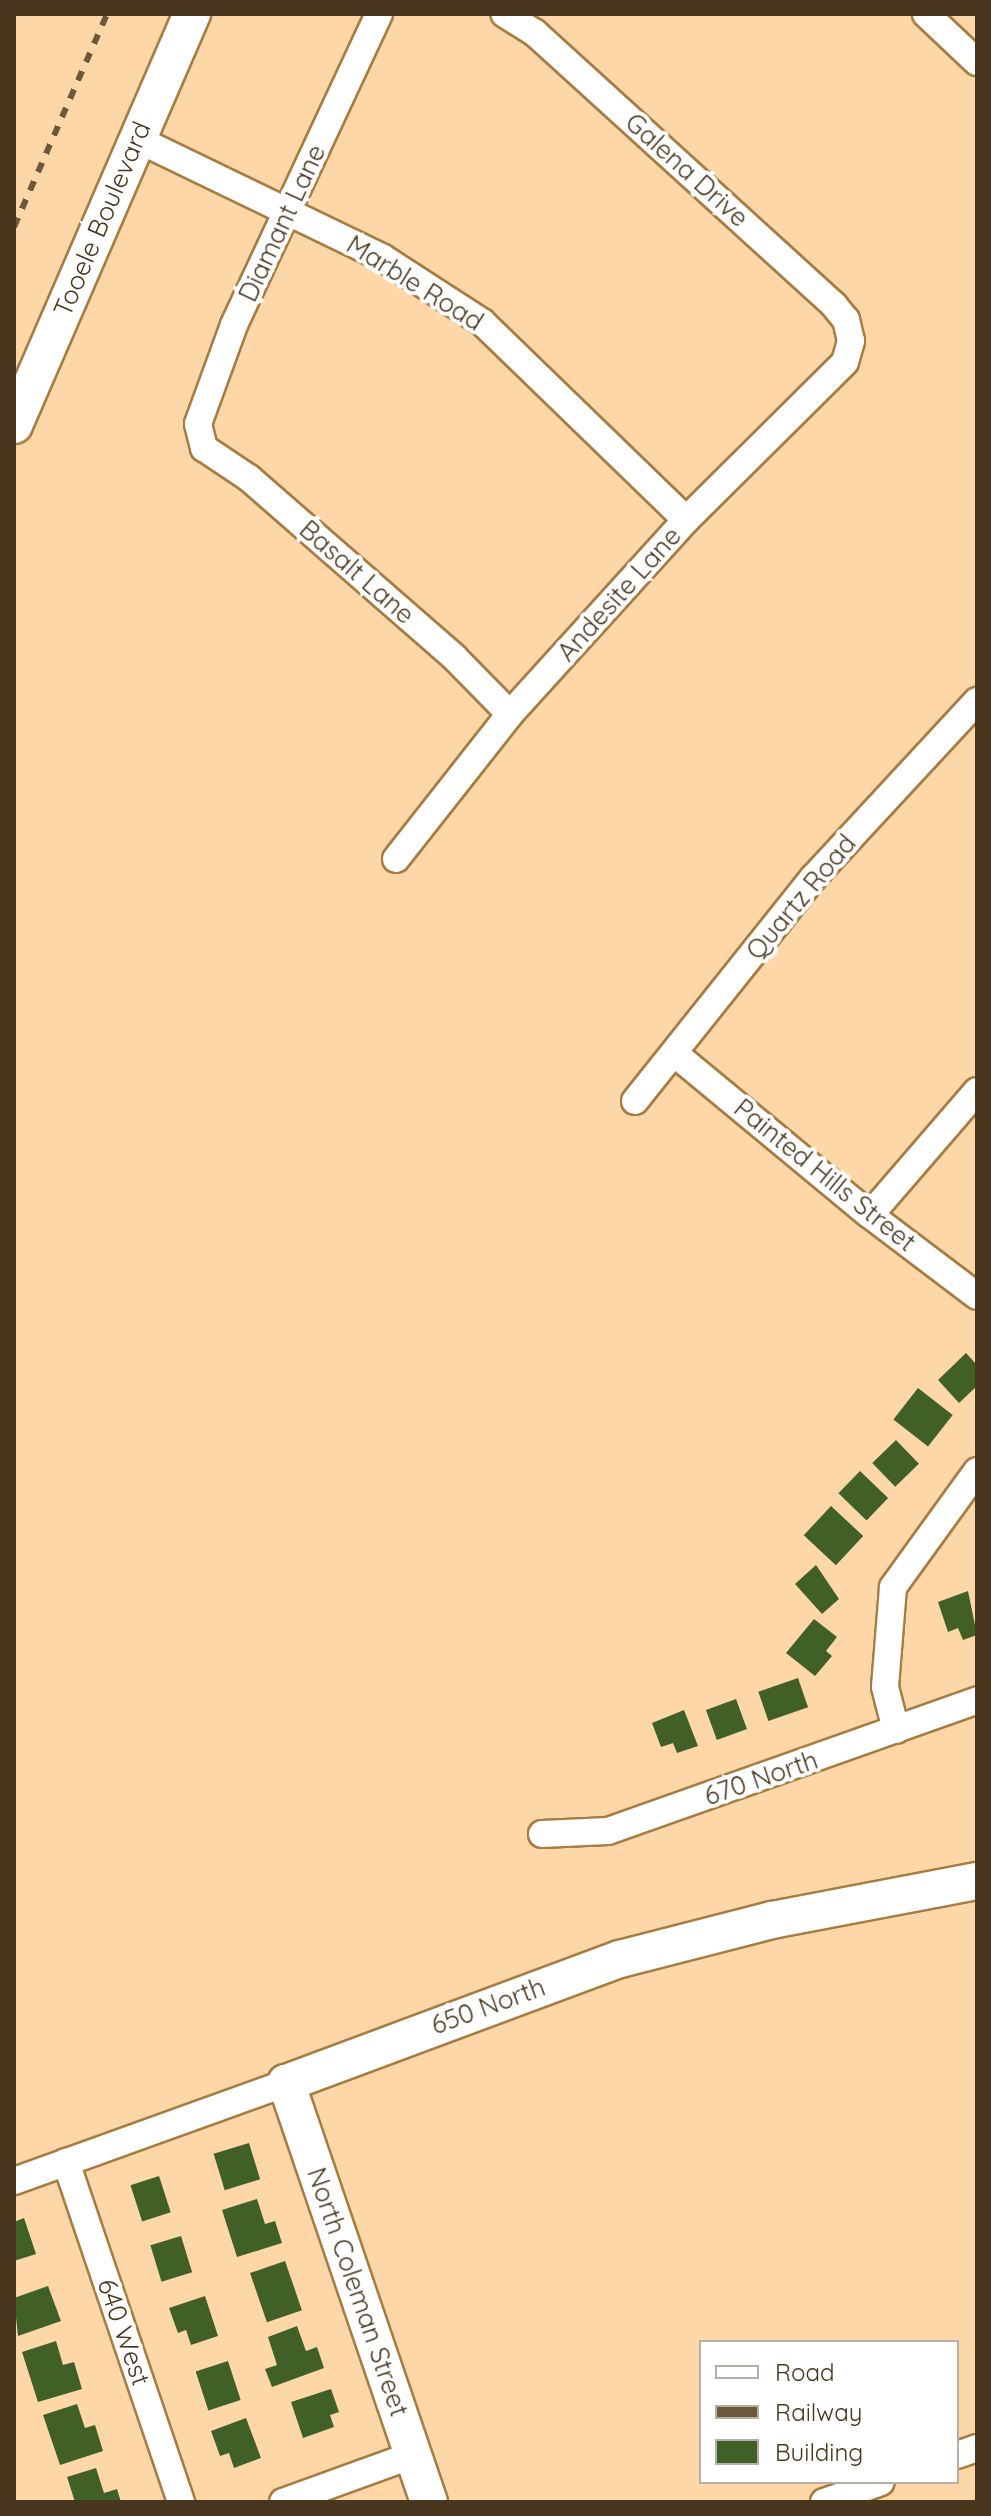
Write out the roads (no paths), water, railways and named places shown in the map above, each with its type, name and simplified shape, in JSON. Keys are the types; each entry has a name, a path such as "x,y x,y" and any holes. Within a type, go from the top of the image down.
{"street":[{"name":"Tooele Boulevard","path":"14,425 192,14"},
{"name":"Diamant Lane","path":"201,436 198,424 234,325 379,14"},
{"name":"Galena Drive","path":"505,14 535,33 834,305 846,320 851,341"},
{"path":"926,14 977,62"},
{"name":"Marble Road","path":"137,139 383,258 482,322 686,520"},
{"name":"Andesite Lane","path":"396,859 510,714 686,520 845,362 851,341"},
{"name":"Basalt Lane","path":"201,436 204,448 249,478 454,657 510,714"},
{"name":"Quartz Road","path":"635,1101 814,877 977,701"},
{"name":"Painted Hills Street","path":"674,1053 870,1215 977,1296"},
{"path":"870,1215 977,1091"},
{"path":"896,1730 885,1687 893,1587 977,1471"},
{"name":"670 North","path":"542,1834 608,1831 977,1700"},
{"name":"650 North","path":"14,2181 620,1959 772,1920 977,1881"},
{"name":"North Coleman Street","path":"286,2083 429,2502"},
{"name":"640 West","path":"66,2162 181,2502"},
{"path":"283,2502 413,2455"},
{"path":"824,2502 875,2484"}],"railway":[{"path":"14,227 107,14"}]}
